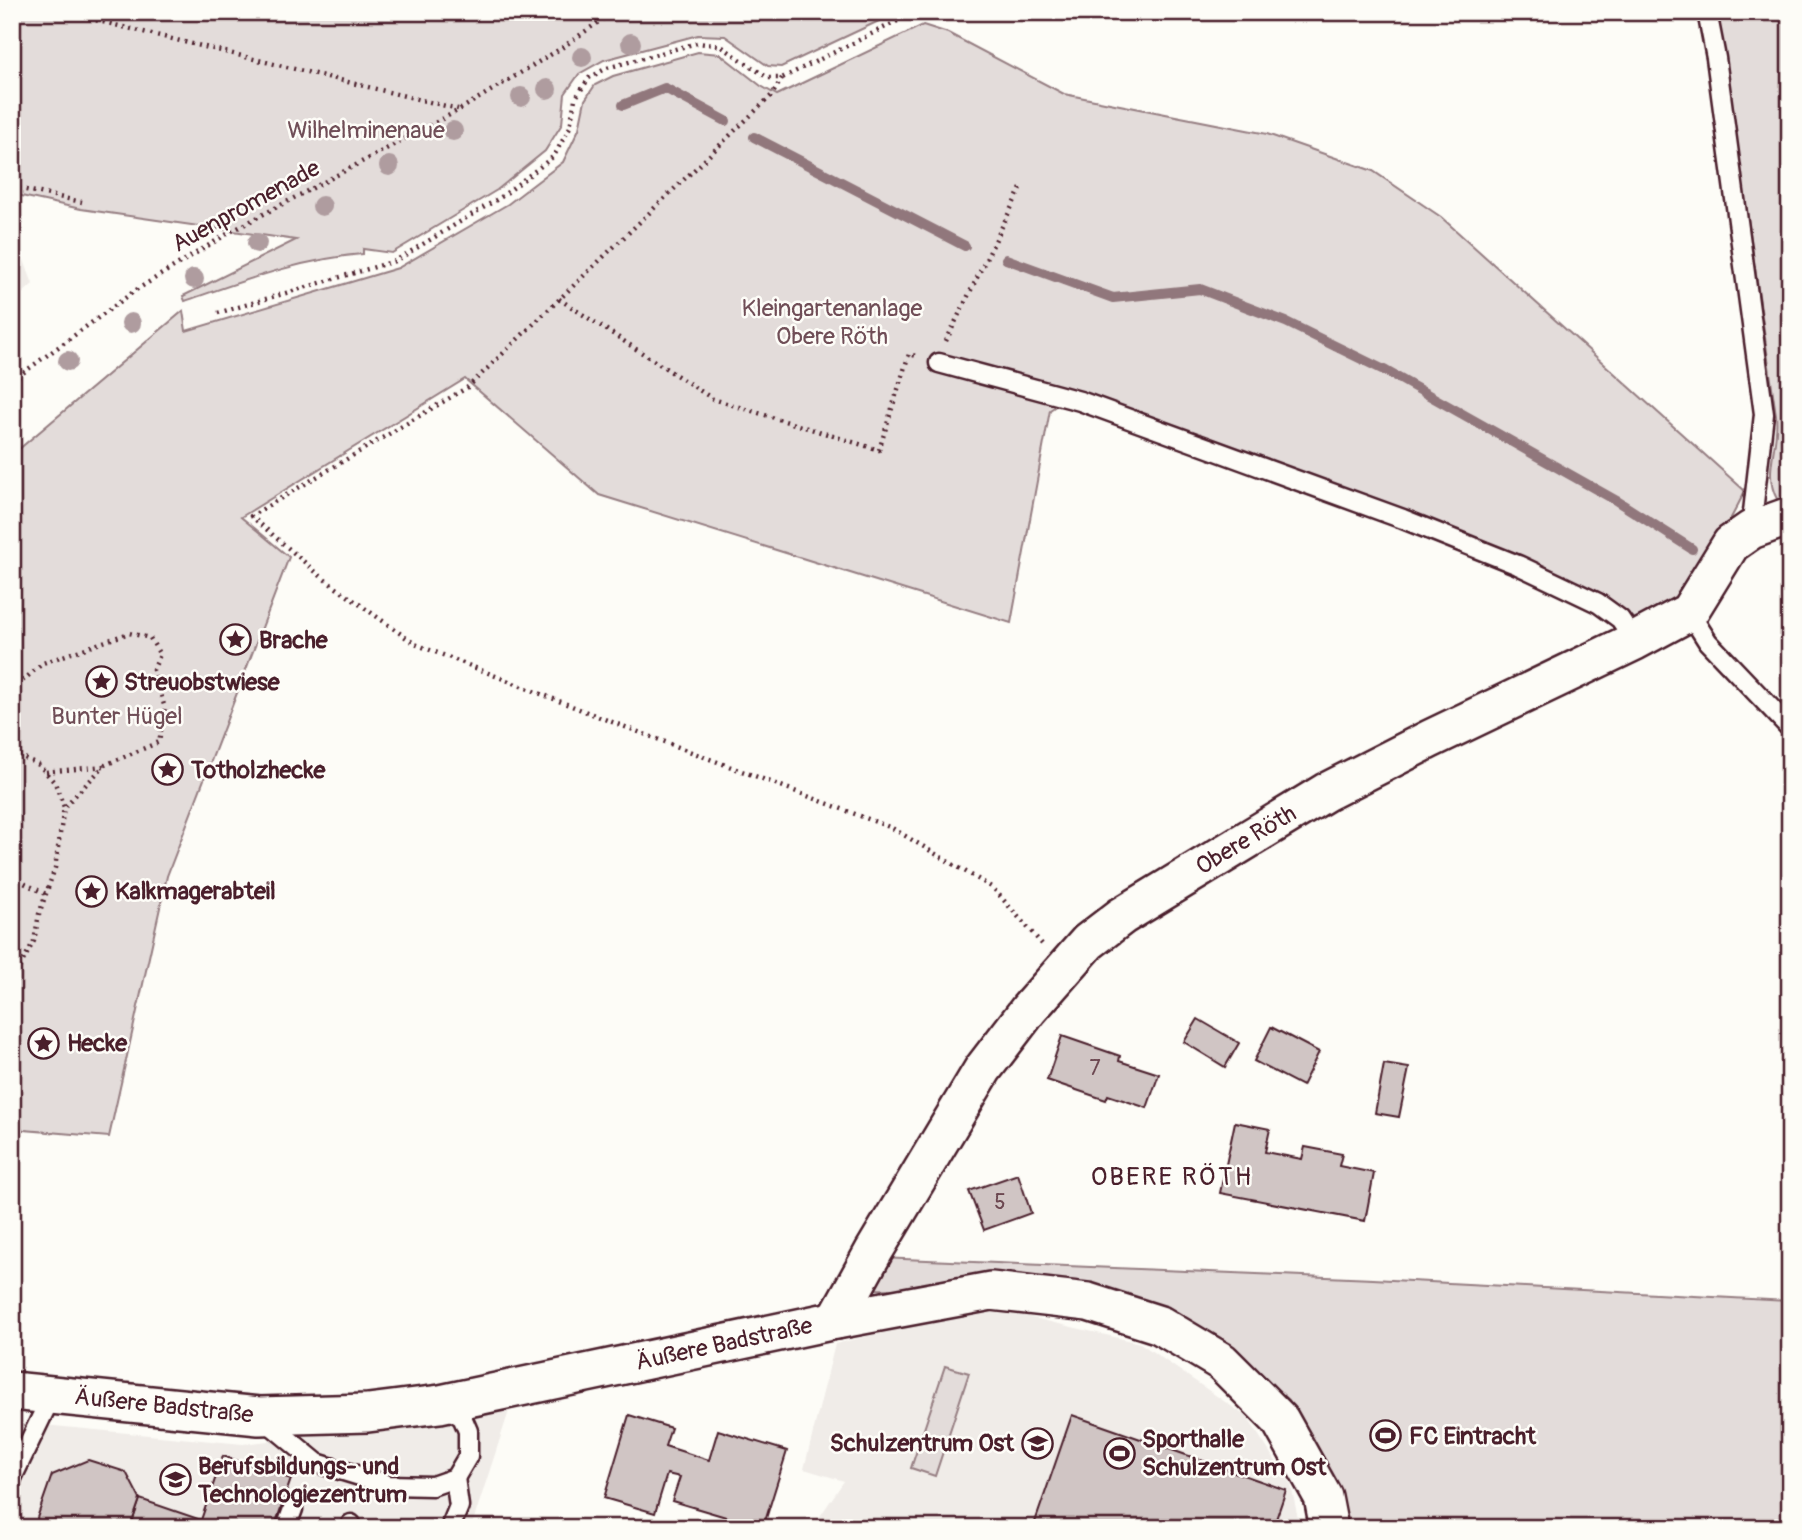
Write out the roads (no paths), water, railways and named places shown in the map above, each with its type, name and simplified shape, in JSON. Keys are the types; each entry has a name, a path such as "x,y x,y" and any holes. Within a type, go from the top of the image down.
{"street":[{"path":"1689,612 1731,544 1751,530 1790,516"},
{"name":"Obere Röth","path":"836,1320 983,1069 1029,1009 1088,942 1122,916 1326,792 1430,738 1635,641 1689,612"},
{"name":"Äußere Badstraße","path":"12,1391 259,1416 368,1413 440,1404 836,1320 991,1291 1088,1302 1160,1325 1222,1362 1280,1420 1324,1497 1329,1528"}],"lane":[{"path":"1707,12 1716,58 1764,414 1751,530"},
{"path":"939,363 1080,401 1390,514 1518,565 1598,603 1620,619 1635,641"},
{"path":"1689,612 1708,642 1790,727"},
{"path":"12,1478 52,1395"},
{"path":"440,1404 462,1416 468,1431 468,1456 455,1478 458,1506 450,1528"},
{"path":"259,1416 317,1463 389,1485 432,1486 455,1478"},
{"path":"286,1528 293,1508"}],"waterway":[{"path":"623,105 665,88 726,121"},
{"path":"754,137 965,246"},
{"path":"1006,259 1113,298 1200,289 1286,322 1386,371 1617,501 1692,549"}],"place":[{"name":"Brache","path":"236,640"},
{"name":"Streuobstwiese","path":"101,682"},
{"name":"Totholzhecke","path":"168,770"},
{"name":"Kalkmagerabteil","path":"92,891"},
{"name":"Hecke","path":"44,1043"},
{"name":"FC Eintracht","path":"1386,1436"},
{"name":"Schulzentrum Ost","path":"1037,1443"},
{"name":"Sporthalle Schulzentrum Ost","path":"1119,1453"},
{"name":"Berufsbildungs- und Technologiezentrum","path":"175,1480"}],"district":[{"name":"OBERE RÖTH","path":"1172,1177"}],"park label":[{"name":"Wilhelminenaue","path":"366,130"},
{"name":"Kleingartenanlage Obere Röth","path":"832,322"},
{"name":"Bunter Hügel","path":"117,716"}]}
